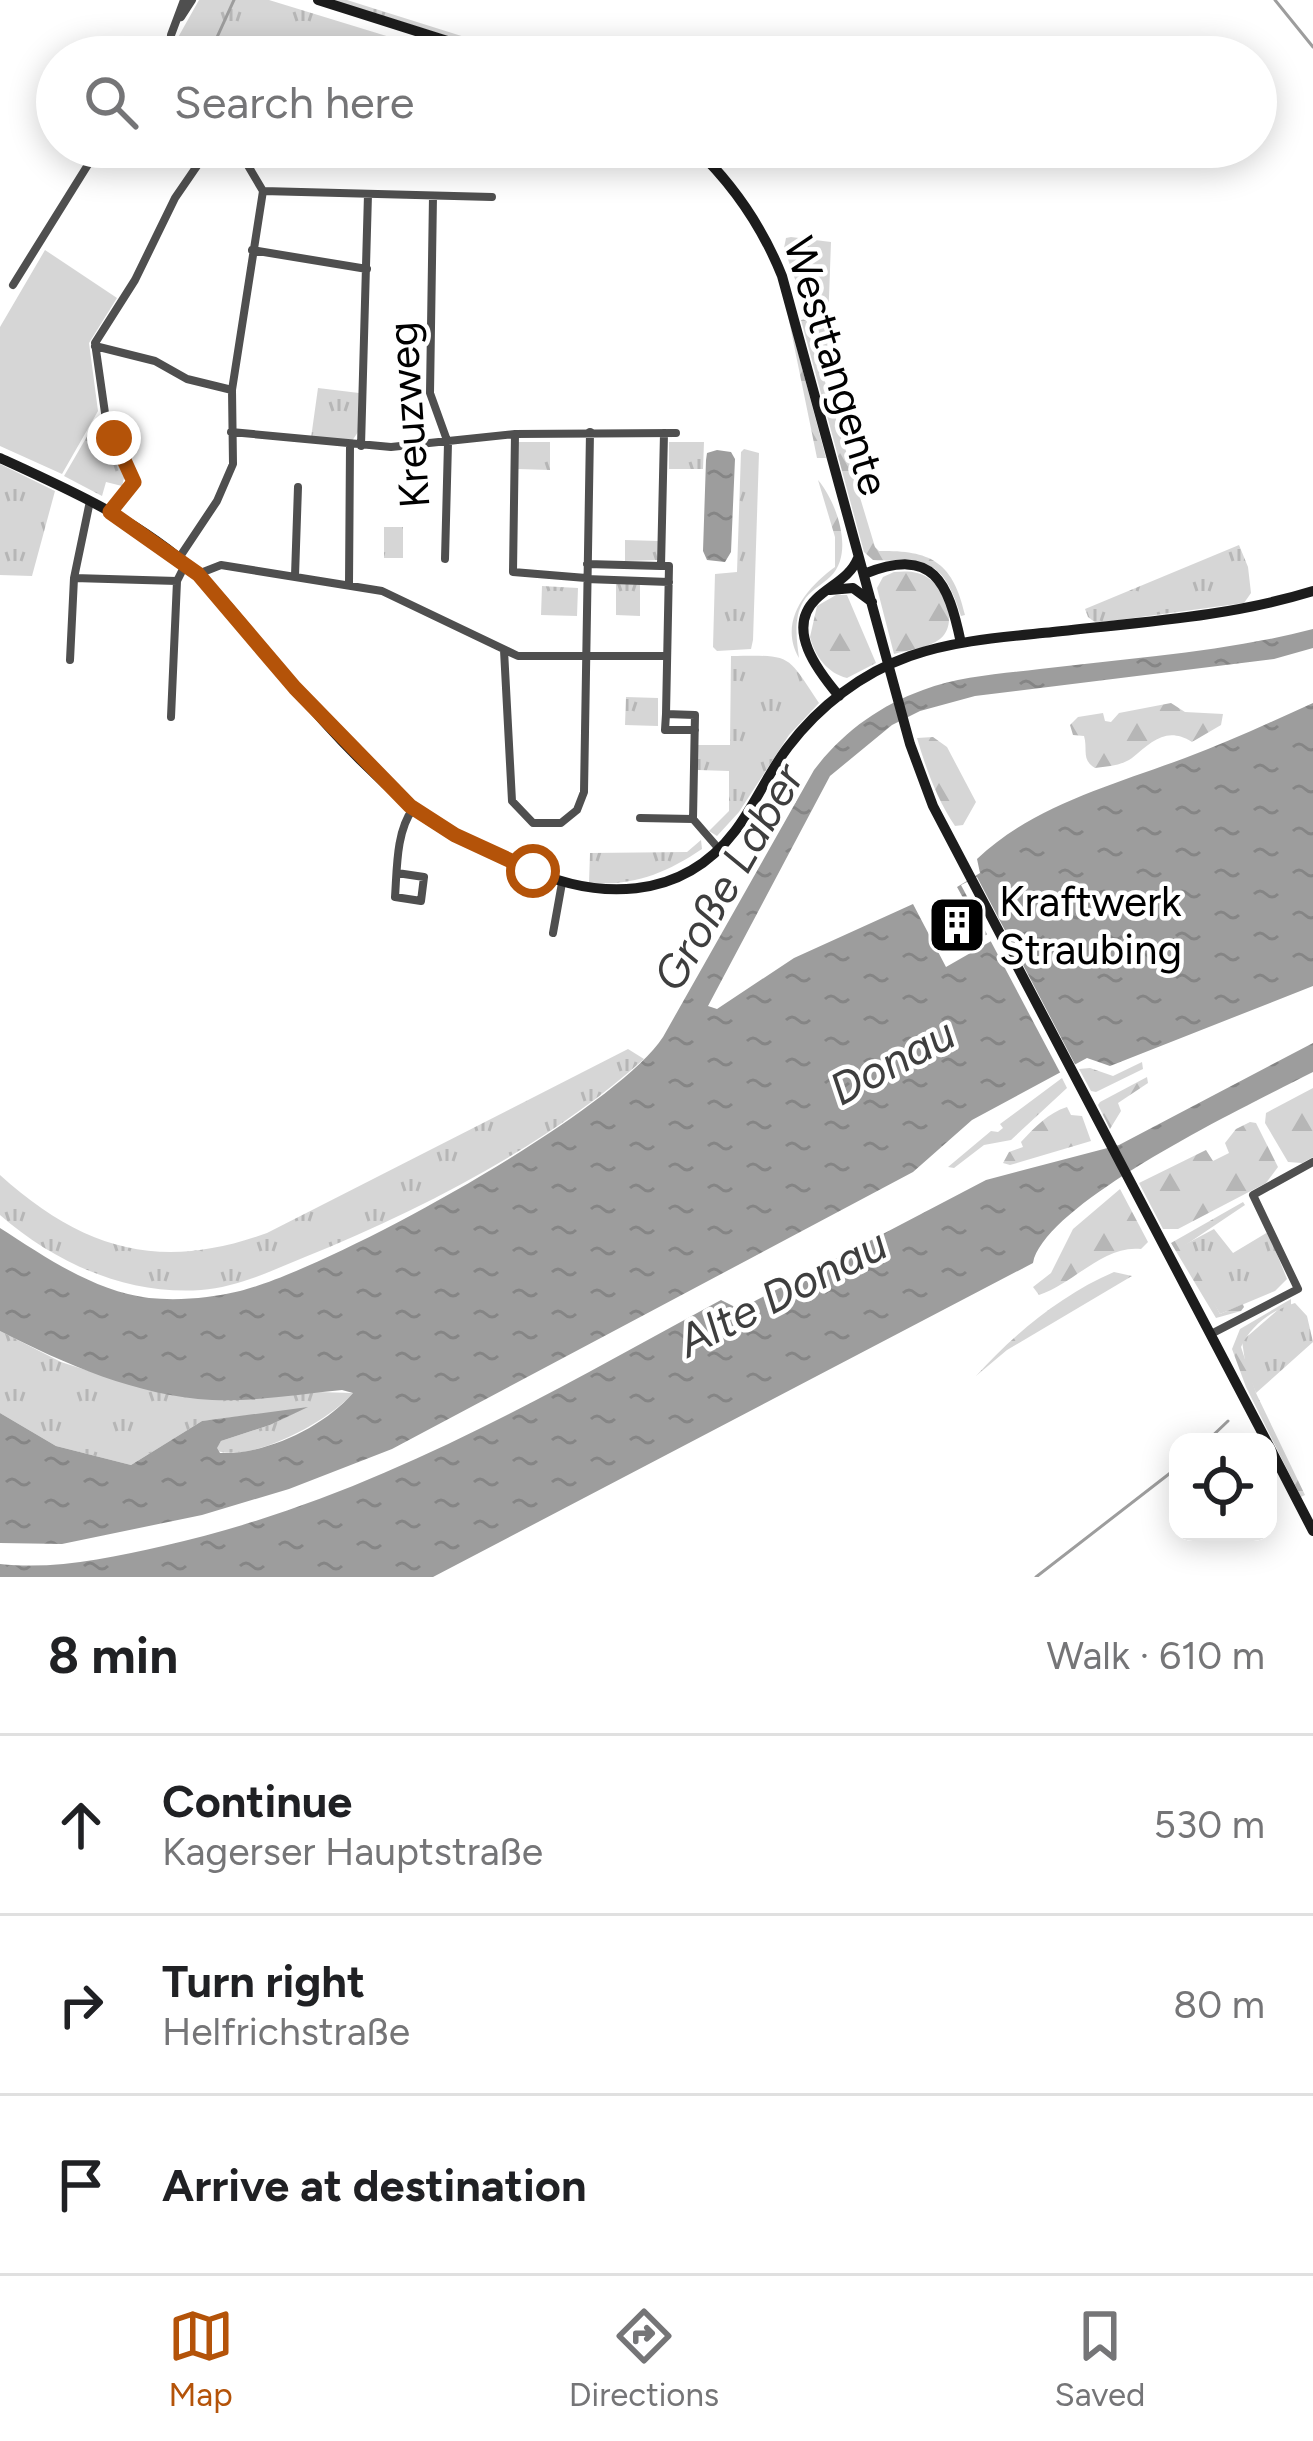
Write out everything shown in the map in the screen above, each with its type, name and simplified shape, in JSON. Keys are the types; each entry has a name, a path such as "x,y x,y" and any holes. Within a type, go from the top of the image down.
{"main road":[{"path":"317,0 431,36"},
{"name":"Westtangente","path":"714,168 733,188 774,256 792,305 872,602"},
{"path":"0,458 110,512 182,560 304,698 413,809 455,835 562,883 605,891 647,888 682,875 719,849 786,749 839,696 896,662 961,643 1215,614 1313,591"},
{"path":"839,696 809,654 803,634 811,604 849,574 859,555"},
{"path":"864,574 901,563 932,572 951,598 961,643"},
{"path":"827,591 853,588 872,602 910,744 933,806 1262,1433"},
{"path":"1277,1462 1313,1531"}],"street":[{"path":"172,36 188,0"},
{"path":"13,285 86,168"},
{"path":"110,512 134,482 104,413 94,346 196,168"},
{"path":"171,717 177,580 182,560 224,490 233,464 232,389 263,191 250,168"},
{"path":"263,191 492,196"},
{"path":"361,446 368,194"},
{"name":"Kreuzweg","path":"433,196 430,393 448,443 445,559"},
{"path":"252,250 367,269"},
{"path":"94,346 155,361 188,379 232,389"},
{"path":"231,432 350,446 448,443 515,434 676,434"},
{"path":"504,650 512,801 524,817 542,826 569,818 584,792 590,432"},
{"path":"661,566 664,433"},
{"path":"515,434 513,572 669,582"},
{"path":"349,585 350,446"},
{"path":"295,576 298,487"},
{"path":"70,660 74,578 90,501"},
{"path":"587,564 669,566 665,730 695,730"},
{"path":"198,574 221,566 382,591 530,658 666,656"},
{"path":"74,578 177,580"},
{"path":"666,714 695,715 693,819 719,849"},
{"path":"397,873 424,877 421,901 394,897 397,873 405,820 413,809"},
{"path":"640,818 693,819"},
{"path":"553,933 562,883"},
{"path":"1211,1334 1298,1289 1253,1195 1313,1162"}],"green space":[{"path":"199,0 269,0 386,36 179,36"},
{"path":"332,0 347,0 461,36 448,36"},
{"path":"786,238 831,242 827,352 821,353 784,248"},
{"path":"45,250 117,298 89,343 98,411 62,474 0,446 0,327"},
{"path":"787,311 826,458 817,458"},
{"path":"806,319 875,547 913,553 937,563 954,582 965,615 961,616 947,582 930,566 873,560 864,552 801,320"},
{"path":"318,388 359,393 358,432 352,441 311,438"},
{"path":"96,421 125,474 122,486 106,482 102,496 64,476"},
{"path":"518,442 550,442 550,470 518,469"},
{"path":"669,442 704,442 703,469 669,469"},
{"path":"744,449 759,453 753,640 751,649 717,651 713,647 715,574 737,572"},
{"path":"0,464 55,491 32,576 0,575"},
{"path":"818,480 836,513 842,554 831,576 809,594 800,609 799,658 792,632 798,607 814,585 835,567 835,537"},
{"path":"384,527 403,527 403,558 384,558"},
{"path":"625,540 658,541 658,560 625,561"},
{"path":"1239,545 1251,593 1244,603 1096,623 1088,617 1085,609"},
{"path":"914,572 931,580 945,600 949,617 945,633 935,642 894,654 877,588 883,577"},
{"path":"616,583 640,583 640,616 616,615"},
{"path":"542,586 578,588 577,616 541,615"},
{"path":"836,595 847,595 876,663 847,678 823,663 810,637 817,606"},
{"path":"731,656 786,661 819,703 789,735 739,812 717,836 709,831 729,811 729,771 698,770 698,745 730,745"},
{"path":"626,697 658,698 658,726 625,725"},
{"path":"1171,703 1185,712 1223,714 1221,725 1192,742 1183,737 1160,738 1128,761 1095,768 1086,758 1084,736 1073,735 1070,725 1078,717 1103,713 1105,721 1111,722 1119,713"},
{"path":"933,737 947,747 976,802 963,825 955,826 924,761 917,738"},
{"path":"701,840 702,849 662,872 634,880 589,883 590,853 687,852"},
{"path":"628,1049 644,1059 526,1147 350,1238 228,1286 173,1290 119,1281 44,1248 0,1215 0,1175 62,1221 125,1247 158,1252 228,1245 267,1233"},
{"path":"1142,1062 1143,1069 1096,1092 1079,1069 1113,1076"},
{"path":"1147,1077 1148,1083 1118,1103 1121,1111 1110,1129 1100,1102"},
{"path":"1062,1078 1067,1088 1011,1140 984,1145 954,1168 948,1167 991,1131 998,1132 1003,1128 1000,1124"},
{"path":"1313,1088 1313,1157 1302,1163 1288,1162 1265,1123 1266,1113"},
{"path":"1067,1107 1071,1115 1082,1116 1091,1141 1010,1165 1003,1163 1009,1152 1023,1147 1021,1142 1042,1121"},
{"path":"1256,1123 1278,1167 1266,1183 1178,1229 1163,1229 1139,1183 1206,1150 1213,1161 1229,1153 1225,1143 1236,1129"},
{"path":"1120,1189 1148,1242 1141,1249 1114,1253 1039,1295 1033,1287 1051,1273 1073,1229"},
{"path":"1245,1205 1184,1246 1220,1314 1243,1304 1241,1311 1216,1318 1171,1243"},
{"path":"1214,1229 1233,1253 1268,1232 1287,1279 1275,1291 1220,1314 1184,1253 1184,1245"},
{"path":"1114,1272 1132,1276 1007,1350 976,1376 1039,1317"},
{"path":"1291,1299 1291,1305 1255,1327 1241,1347 1275,1433 1269,1433 1232,1349 1240,1329"},
{"path":"1295,1303 1307,1316 1313,1342 1256,1393 1242,1341 1280,1308"},
{"path":"0,1331 61,1362 139,1387 353,1393 309,1427 270,1445 250,1451 217,1451 221,1441 302,1409 202,1421 131,1465 56,1446 0,1413"},
{"path":"1277,1437 1305,1495 1301,1497 1277,1449"}],"water":[{"path":"731,452 735,459 731,552 725,562 707,560 703,551 706,460 707,453"},
{"name":"Donau","path":"1313,629 1313,648 1274,659 975,696 920,711 892,725 830,776 708,1006 717,1009 794,958 913,904 946,967 1007,932 1001,927 984,936 957,887 980,873 977,859 999,840 1075,798 1201,752 1313,703 1313,986 1110,1066 1087,1058 972,1120 913,1172 392,1449 289,1489 202,1515 62,1544 0,1543 0,1413 56,1446 131,1465 202,1421 308,1407 221,1441 217,1448 220,1453 237,1452 274,1444 326,1417 353,1393 342,1390 228,1400 184,1397 129,1385 50,1355 0,1331 0,1228 90,1280 160,1299 240,1291 338,1252 531,1145 634,1069 663,1037 814,770 877,712 923,690 966,679 1212,649"},
{"name":"Alte Donau","path":"1313,1043 1313,1072 1202,1129 1112,1183 1046,1238 1033,1263 433,1577 0,1577 0,1564 102,1559 238,1527 381,1474 519,1409 721,1300 735,1307 751,1303 986,1180 1119,1145"}],"pier":[{"path":"977,877 1078,1070 1063,1078 961,885"}],"waterway":[{"path":"218,36 234,0"},
{"path":"1275,0 1313,47"},
{"path":"1215,1433 1228,1421"},
{"path":"1036,1577 1169,1474"}],"place":[{"name":"Kraftwerk Straubing","path":"957,925"}],"route":[{"path":"114,438 134,482 110,512 198,574 295,688 410,806 455,835 533,871"}],"water label":[{"name":"Große Laber","path":"728,877"}]}
